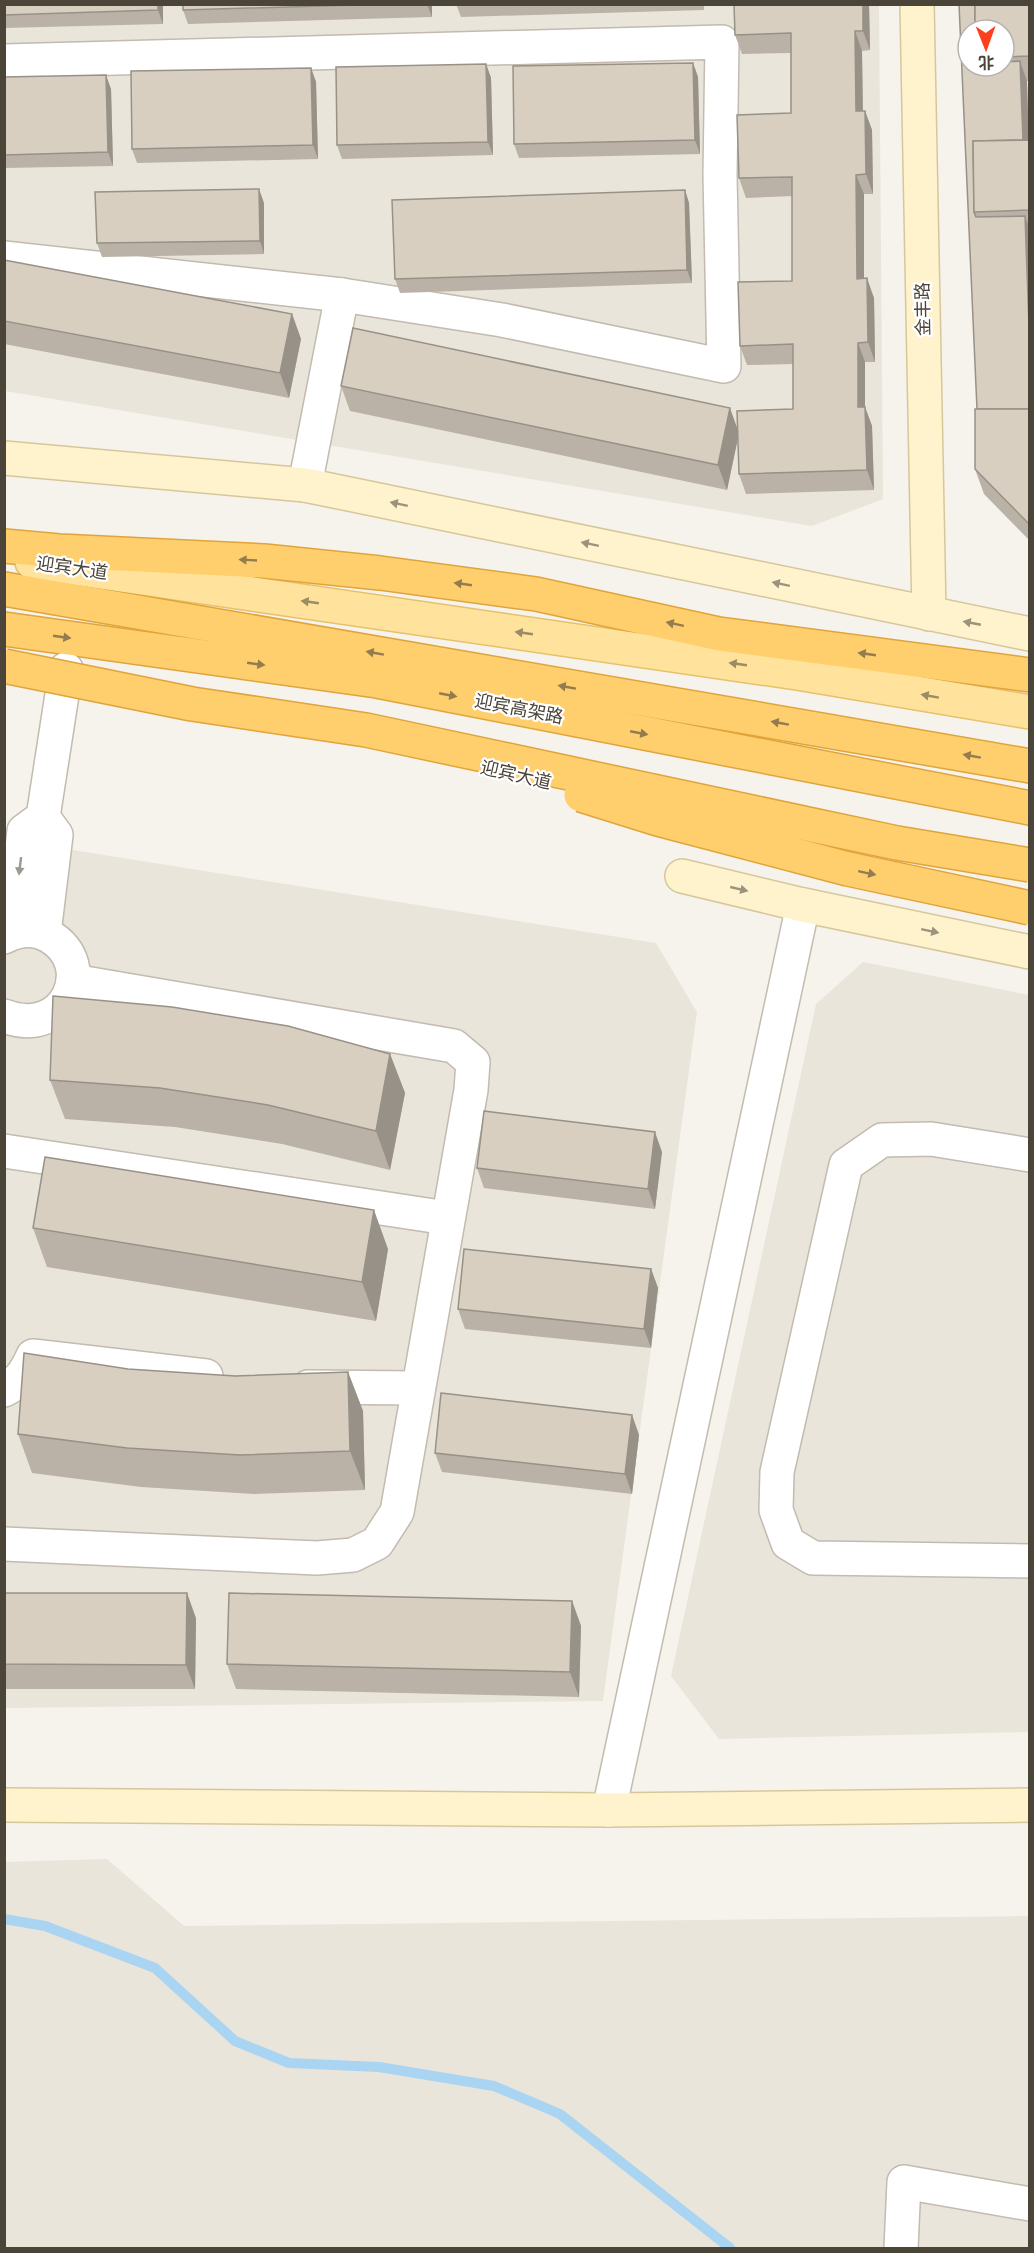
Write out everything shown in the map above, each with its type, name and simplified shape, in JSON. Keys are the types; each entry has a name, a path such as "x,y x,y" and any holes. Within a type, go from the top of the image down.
{"highway":[{"path":"4,546 59,552 264,561 380,573 536,594 719,634 1029,675"},
{"name":"迎宾高架路","path":"4,590 1029,766"},
{"name":"迎宾高架路","path":"4,628 376,681 1029,808"},
{"path":"4,666 192,704 366,730 897,843 1029,865"},
{"path":"366,730 691,828 848,869 1029,908"}],"main road":[{"name":"迎宾大道","path":"4,558 796,673 1029,712"},
{"name":"迎宾大道","path":"4,661 66,669 762,833 1029,878"}],"street":[{"name":"金丰路","path":"917,4 929,614"},
{"path":"4,61 722,42 720,174 724,366 502,320 342,295 4,258"},
{"path":"305,485 342,295"},
{"path":"4,458 305,485 1029,634"},
{"path":"4,1016 18,1021 32,1022 45,1018 65,1004 73,981 72,966 67,952 57,941 20,934 24,831 43,817 66,669"},
{"path":"682,876 1029,952"},
{"path":"609,1810 803,904"},
{"path":"4,1544 316,1558 353,1555 377,1543 397,1512 471,1090 473,1062 454,1046 73,981"},
{"path":"1029,1155 931,1139 882,1140 846,1165 777,1472 776,1510 788,1543 813,1558 1029,1561"},
{"path":"4,1150 447,1218"},
{"path":"4,1390 11,1387 24,1374 33,1356 239,1380"},
{"path":"273,1384 296,1387 418,1388"},
{"path":"4,1805 609,1810 1029,1805"},
{"path":"901,2248 904,2182 1029,2204"}],"shaded area":[{"path":"4,5 879,5 883,499 812,526 5,391"},
{"path":"4,839 656,943 697,1012 603,1701 5,1708"},
{"path":"863,962 1029,995 1029,1732 719,1739 671,1676 816,1004"},
{"path":"107,1859 184,1926 1029,1916 1029,2248 5,2248 4,1862"}],"building":[{"path":"4,4 158,4 158,10 4,15"},
{"path":"183,4 389,4 183,10"},
{"path":"734,4 863,4 863,31 855,31 856,111 865,111 866,174 856,175 857,279 867,278 868,342 858,343 858,407 865,407 867,470 739,474 737,411 793,409 793,344 740,346 738,282 792,281 792,177 739,178 737,115 791,113 791,33 735,35"},
{"path":"959,4 975,4 975,18 960,18"},
{"path":"975,4 1029,4 1029,56 1016,57 1016,18 975,18"},
{"path":"1016,61 1020,61 1023,140 973,141 974,212 976,217 1025,216 1029,409 977,409 962,78 1016,78"},
{"path":"693,63 695,140 514,144 513,66"},
{"path":"486,64 488,142 337,145 336,67"},
{"path":"311,68 313,145 132,149 131,71"},
{"path":"106,75 108,152 4,155 4,77"},
{"path":"1029,140 1029,210 974,212 973,141"},
{"path":"259,189 260,241 97,243 95,192"},
{"path":"685,190 687,270 395,279 392,200"},
{"path":"4,260 292,314 280,373 4,321"},
{"path":"353,328 730,408 718,465 341,386"},
{"path":"975,409 1029,409 1029,524 975,469"},
{"path":"53,996 172,1007 288,1026 390,1054 376,1131 268,1105 160,1088 50,1080"},
{"path":"484,1111 655,1132 648,1189 477,1168"},
{"path":"45,1157 374,1210 362,1282 33,1228"},
{"path":"464,1249 651,1269 644,1329 458,1309"},
{"path":"24,1353 128,1369 235,1376 348,1372 350,1451 240,1455 127,1448 18,1434"},
{"path":"441,1393 632,1415 625,1474 435,1453"},
{"path":"4,1593 187,1593 186,1665 4,1664"},
{"path":"229,1593 572,1601 570,1672 227,1664"}],"waterway":[{"path":"4,1919 45,1926 155,1968 235,2041 289,2063 379,2067 494,2086 560,2114 730,2248"}]}
